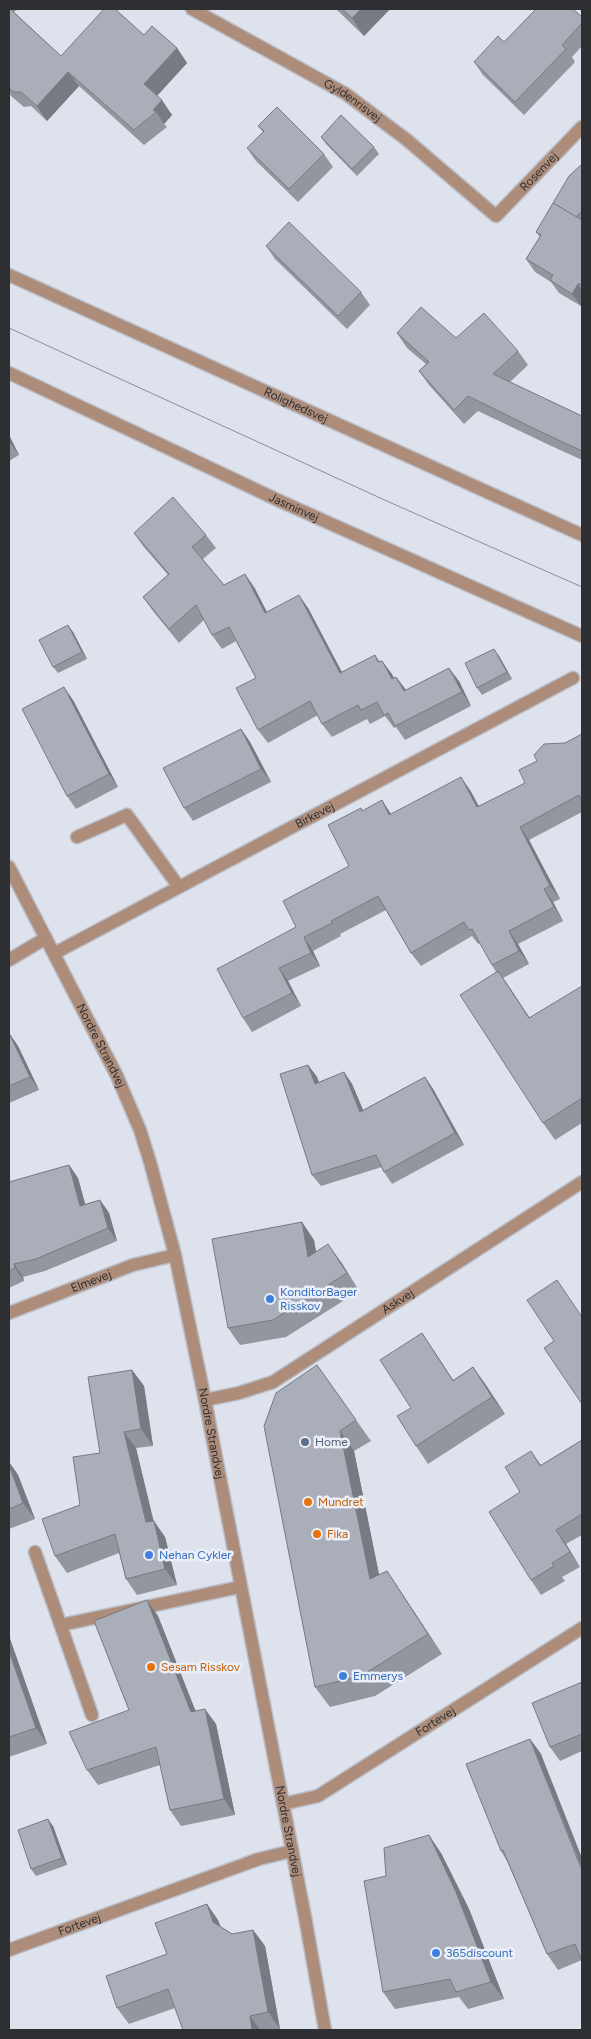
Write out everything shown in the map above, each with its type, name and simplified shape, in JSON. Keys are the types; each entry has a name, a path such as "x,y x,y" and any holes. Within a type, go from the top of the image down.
{"street":[{"name":"Gyldenrisvej","path":"192,9 346,94 407,140 496,216"},
{"name":"Rosenvej","path":"496,216 582,127"},
{"name":"Rolighedsvej","path":"9,274 582,535"},
{"name":"Jasminvej","path":"9,373 282,502 582,636"},
{"name":"Birkevej","path":"55,954 573,678"},
{"path":"78,837 127,815 179,887"},
{"name":"Nordre Strandvej","path":"9,867 118,1076 140,1130 175,1254 205,1400 325,2030"},
{"path":"9,960 46,938"},
{"name":"Askvej","path":"205,1400 239,1393 273,1382 582,1182"},
{"name":"Elmevej","path":"9,1313 133,1265 175,1254"},
{"path":"35,1552 92,1715"},
{"path":"61,1624 240,1587"},
{"name":"Fortevej","path":"283,1804 318,1796 582,1628"},
{"name":"Fortevej","path":"9,1950 259,1859 292,1851"}],"building":[{"path":"9,9 61,56 104,9 115,9 144,35 152,26 177,48 144,84 162,100 153,110 156,112 134,130 68,72 37,106 21,92 13,92 9,88"},
{"path":"342,9 361,9 352,18"},
{"path":"536,9 573,9 582,17 582,23 562,45 566,49 515,102 474,62 498,36 504,42"},
{"path":"277,107 324,154 289,189 247,148 264,131 258,126"},
{"path":"341,115 374,147 352,169 321,137"},
{"path":"582,164 582,211 576,217 553,203 569,176"},
{"path":"553,203 582,220 582,285 578,284 572,294 550,280 553,275 526,259 541,235 536,232"},
{"path":"289,222 361,292 338,316 266,246"},
{"path":"421,307 456,338 484,313 518,351 493,374 582,416 582,451 468,396 454,410 419,371 429,362 397,333"},
{"path":"173,497 206,535 192,547 224,585 245,574 265,613 299,595 340,673 375,655 378,662 382,661 392,679 396,677 404,691 449,668 462,692 395,726 388,713 384,715 377,702 361,710 358,705 322,724 310,701 258,730 236,688 256,678 229,627 212,635 196,605 169,629 143,597 169,574 134,533"},
{"path":"68,625 82,652 53,667 39,640"},
{"path":"494,649 507,672 477,688 465,663"},
{"path":"64,687 109,774 67,796 22,709"},
{"path":"241,729 261,769 184,808 163,768"},
{"path":"582,734 582,801 579,795 520,827 550,886 544,889 554,907 509,931 519,951 492,965 472,929 469,930 464,922 411,953 378,896 304,937 311,953 279,968 292,993 243,1018 217,969 296,927 283,901 349,866 328,825 361,808 362,811 382,800 389,815 461,777 477,807 525,783 519,770 537,761 534,755 544,744 565,743"},
{"path":"498,971 529,1018 582,986 582,1098 543,1123 460,995"},
{"path":"9,1033 30,1077 9,1086"},
{"path":"308,1065 315,1084 344,1072 360,1112 425,1077 455,1133 384,1172 376,1155 312,1175 280,1074"},
{"path":"69,1165 80,1206 100,1200 108,1228 36,1259 14,1264 15,1268 9,1271 9,1182"},
{"path":"302,1222 308,1257 328,1244 347,1273 273,1320 228,1328 212,1239"},
{"path":"557,1280 582,1317 582,1404 544,1348 554,1341 527,1300"},
{"path":"422,1333 453,1381 473,1367 492,1397 416,1446 397,1416 411,1408 380,1360"},
{"path":"317,1365 356,1420 340,1431 370,1579 387,1571 428,1634 361,1676 315,1687 264,1426 276,1393"},
{"path":"132,1370 141,1429 124,1432 146,1522 154,1521 165,1569 126,1579 115,1534 55,1556 42,1519 80,1505 73,1457 100,1453 88,1377"},
{"path":"582,1440 582,1514 556,1530 570,1552 552,1563 554,1566 531,1580 489,1512 520,1492 505,1467 531,1451 540,1466"},
{"path":"9,1465 23,1503 9,1509"},
{"path":"147,1600 191,1712 205,1709 224,1799 170,1810 156,1747 87,1770 69,1732 129,1710 94,1621"},
{"path":"9,1651 36,1728 9,1737"},
{"path":"582,1682 582,1734 550,1747 532,1703"},
{"path":"530,1739 582,1867 582,1961 575,1944 547,1954 503,1850 501,1851 466,1764"},
{"path":"48,1819 62,1858 31,1869 18,1830"},
{"name":"365discount","path":"429,1835 456,1892 491,1982 456,1992 450,1979 383,1992 364,1881 386,1876 384,1848"},
{"path":"207,1904 213,1922 232,1934 253,1930 268,2012 250,2016 252,2030 183,2030 168,1989 117,2008 106,1976 167,1954 155,1923"}],"tram line":[{"path":"9,328 389,502 582,587"}],"place":[{"name":"KonditorBager Risskov","path":"270,1299"},
{"name":"Home","path":"305,1442"},
{"name":"Mundret","path":"308,1502"},
{"name":"Fika","path":"317,1534"},
{"name":"Nehan Cykler","path":"149,1555"},
{"name":"Sesam Risskov","path":"151,1667"},
{"name":"Emmerys","path":"343,1676"},
{"name":"365discount","path":"436,1953"}]}
